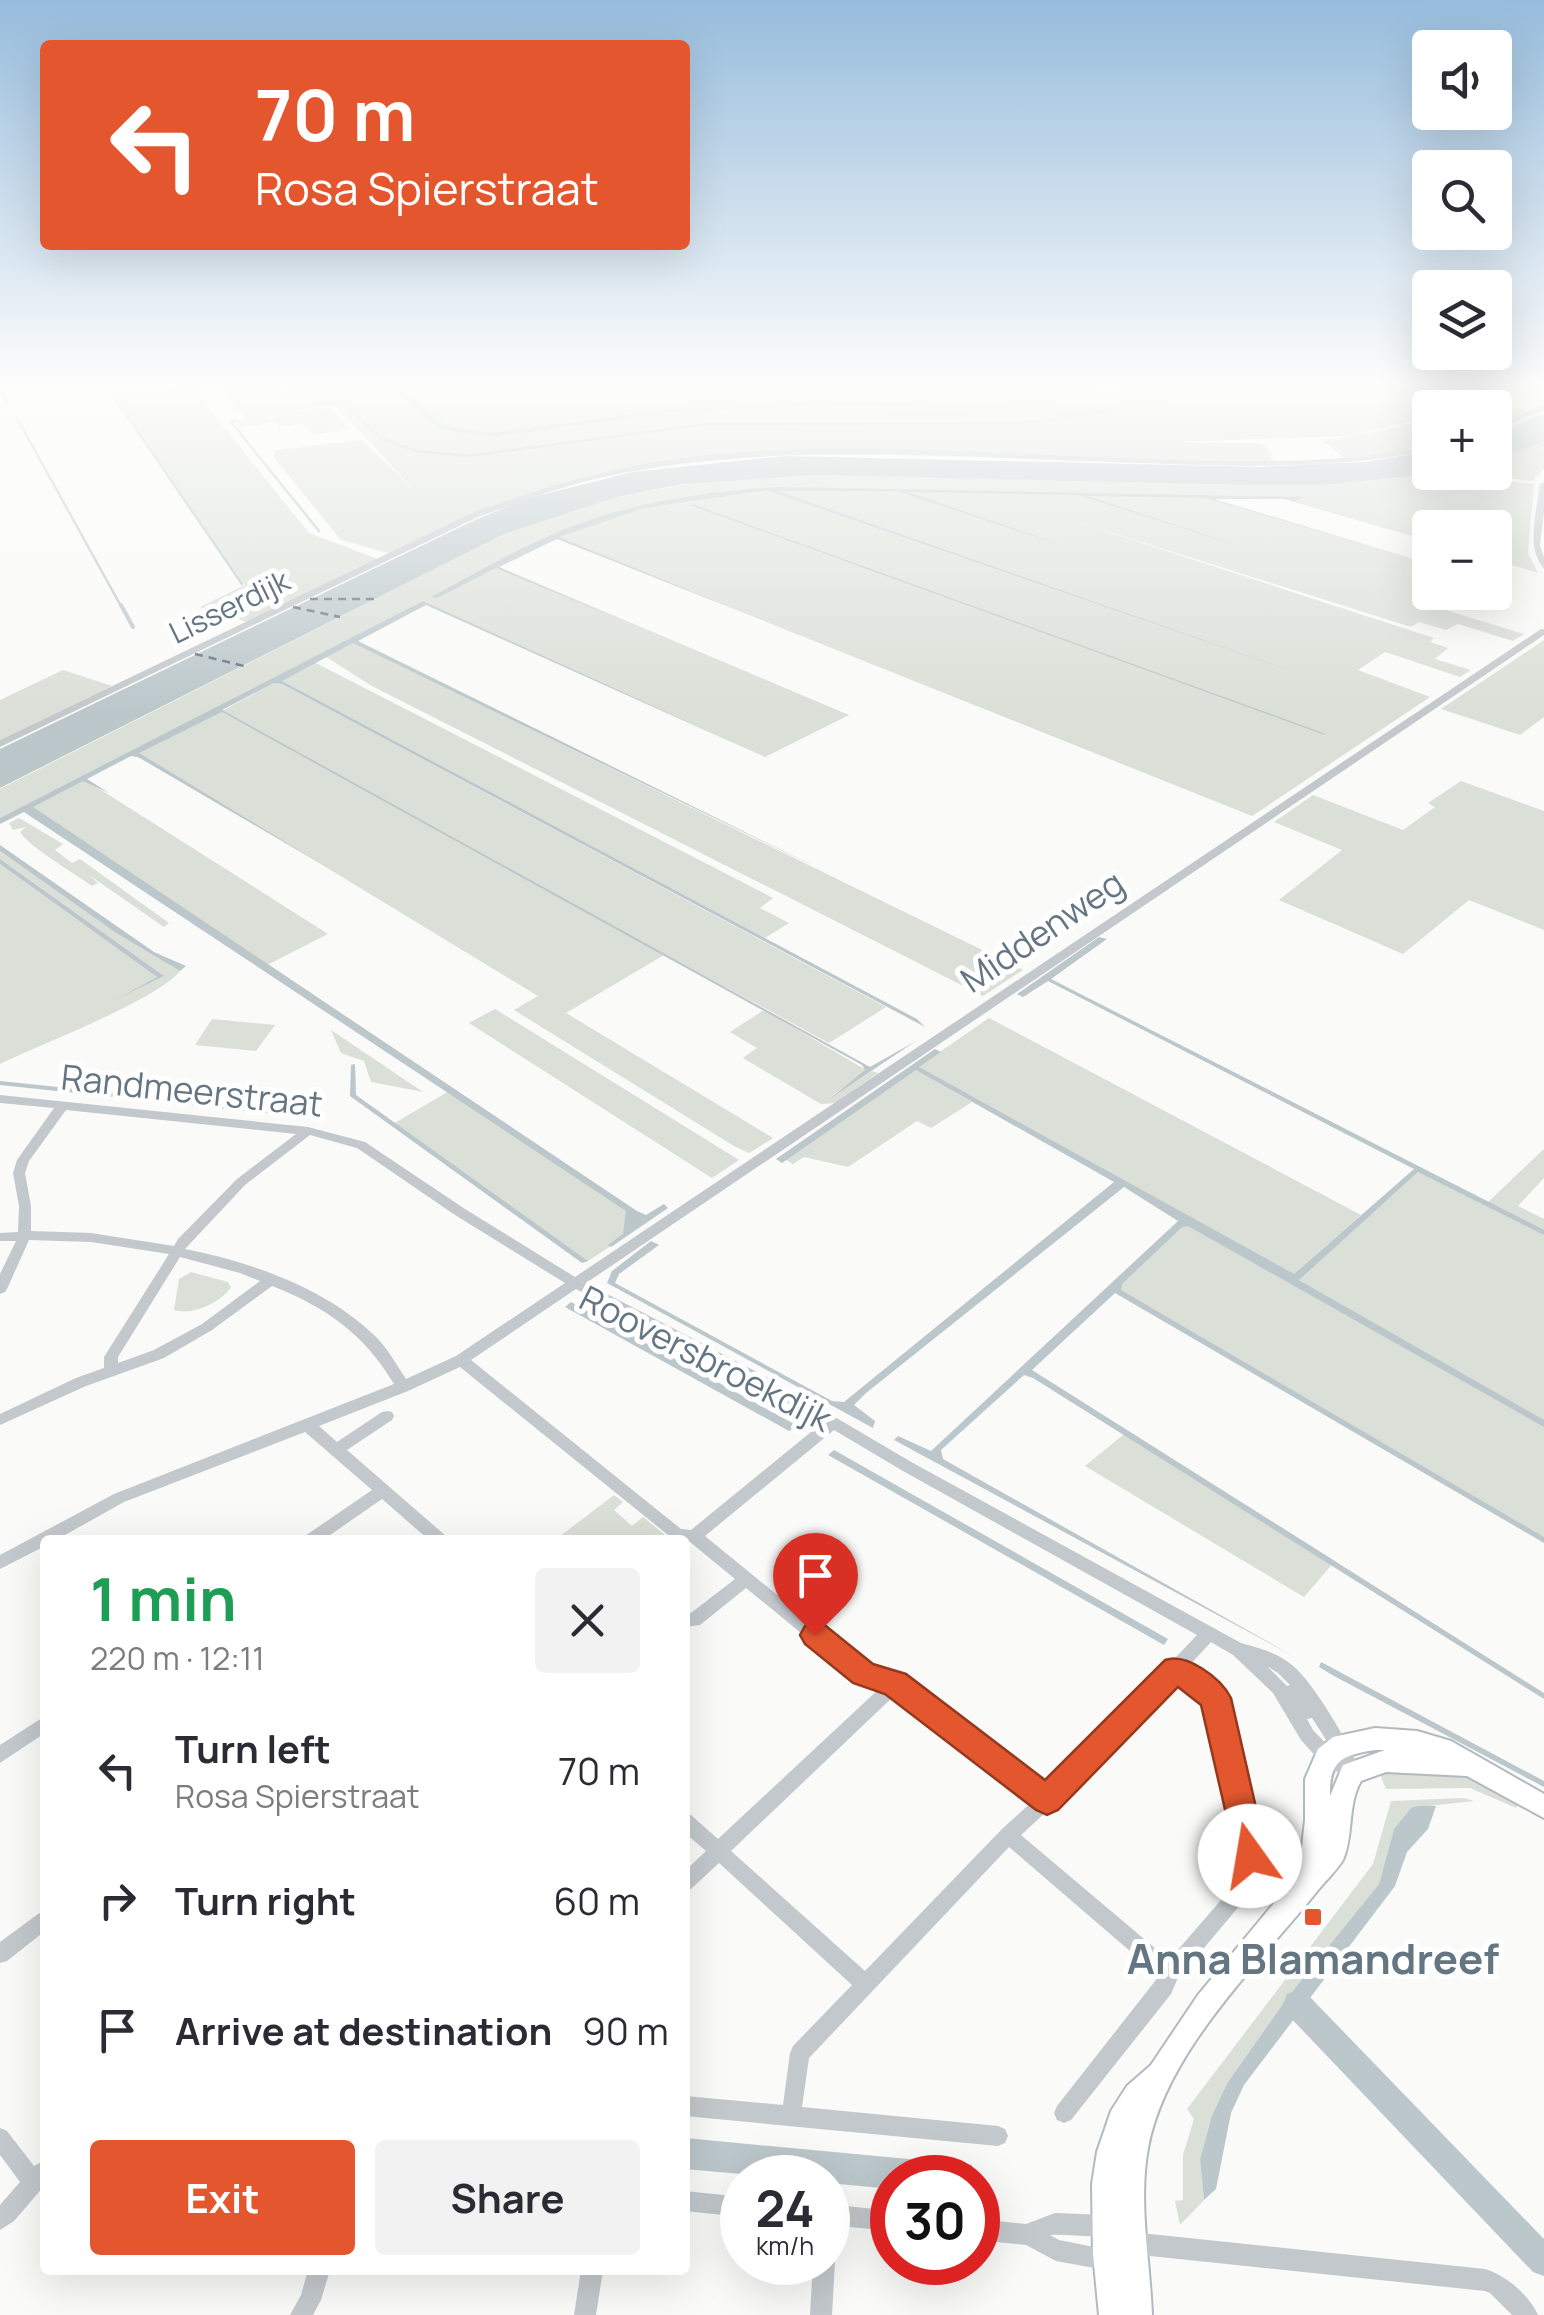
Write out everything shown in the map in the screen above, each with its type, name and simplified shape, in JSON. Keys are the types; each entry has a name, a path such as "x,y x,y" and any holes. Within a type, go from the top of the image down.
{"main road":[{"path":"1311,1878 1318,1820 1317,1779 1334,1751 1374,1739 1417,1742 1442,1749 1544,1808"},
{"path":"1114,2315 1134,2145 1160,2075 1207,2008 1311,1878 1328,1866 1334,1852 1344,1787 1352,1772 1386,1761 1466,1765"},
{"path":"1137,2315 1122,2253 1107,2226 1108,2170 1117,2128 1139,2088 1160,2075"}],"street":[{"name":"Lisserdijk","path":"0,744 475,515 533,495"},
{"path":"1543,495 1536,545 1544,567"},
{"name":"Middenweg","path":"576,1283 1544,631"},
{"name":"Randmeerstraat","path":"0,1099 308,1131 361,1145 576,1283"},
{"path":"0,1289 24,1237 26,1206 20,1173 24,1158 62,1106"},
{"path":"111,1372 111,1356 174,1252 241,1182 308,1131"},
{"path":"0,1238 101,1238 174,1252 272,1280 307,1294 368,1337 403,1386"},
{"path":"0,1420 160,1354 272,1280"},
{"name":"Rooversbroekdijk","path":"54,1535 108,1503 461,1360 576,1283 834,1422 908,1468 1239,1650 1279,1688 1307,1735 1334,1751 1352,1772"},
{"path":"461,1360 678,1534 686,1535"},
{"path":"336,1450 387,1416"},
{"path":"694,1536 834,1422"},
{"path":"306,1424 434,1535"},
{"path":"317,1535 383,1490"},
{"path":"690,1536 863,1674 895,1684 1047,1800"},
{"name":"Rooversbroekdijk","path":"0,1563 40,1543"},
{"path":"690,1620 746,1578"},
{"path":"791,2117 800,2053 1209,1633"},
{"path":"1064,2113 1164,1987 1170,1972 1251,1879 1250,1856 1215,1698 1176,1669"},
{"path":"690,1878 895,1684"},
{"path":"1292,1692 1307,1712"},
{"path":"0,1755 40,1727"},
{"path":"690,1826 864,1983"},
{"path":"1008,1836 1170,1972"},
{"path":"0,1954 40,1924"},
{"path":"690,2107 998,2136"},
{"path":"0,2138 38,2176 20,2202 0,2219"},
{"path":"690,2202 720,2205"},
{"path":"1028,2235 1038,2226 1107,2226"},
{"path":"1000,2232 1028,2235 1056,2250 1485,2280 1497,2284 1527,2315"},
{"path":"301,2315 317,2275"},
{"path":"586,2315 591,2275"},
{"path":"821,2315 823,2285"}],"shaded area":[{"path":"182,495 279,495 309,533 378,559 247,622 200,607 245,585"},
{"path":"305,495 527,495 388,553 341,540"},
{"path":"542,495 627,495 504,534 0,788 0,749 475,520"},
{"path":"628,495 1533,495 1528,553 1538,573 1512,565 1512,510 1412,510 1412,536 1282,498 1208,498 1412,559 1412,610 1445,610 1524,634 1513,641 1458,624 1446,630 1419,622 1411,627 1059,516 1434,638 1430,642 1448,648 1435,659 1471,670 1460,677 1385,652 1358,670 1430,697 1252,816 554,537 497,566 849,715 765,757 424,603 351,641 1023,970 983,996 372,686 323,655 312,661 773,898 760,908 789,923 765,938 282,681 306,663 0,818 0,789 504,534"},
{"path":"702,495 733,495 644,508 559,537 739,611 557,539 499,567 621,620 496,568 437,598 431,597 529,545 615,512"},
{"path":"782,495 789,495 1289,670"},
{"path":"909,495 917,495 1073,549"},
{"path":"1078,495 1304,497 1294,501 1412,536 1285,499 1214,499 1412,559 1206,498 1087,496 1256,551"},
{"path":"690,505 1323,733 1325,735"},
{"path":"423,601 749,750 426,605 358,641 826,872 353,643 282,681 917,1019 925,1027 282,684 274,683 222,710 870,1067 916,1041 828,1100 865,1070 862,1065 222,712 139,753 323,865 138,757 131,756 87,779 109,793 83,781 33,807 637,1211 646,1215 664,1204 668,1208 611,1247 608,1245 623,1234 626,1211 24,812 0,824 0,818"},
{"path":"1544,640 1544,717 1520,735 1441,709"},
{"path":"63,670 112,686 0,740 0,700"},
{"path":"274,683 886,1007 829,1043 631,936 664,955 566,1013 773,1138 749,1153 734,1146 514,1010 538,996 138,753 222,712 344,779 222,711"},
{"path":"84,779 328,934 265,966 32,807"},
{"path":"1461,781 1544,811 1544,930 1469,900 1403,954 1279,900 1342,850 1274,822 1313,795 1403,830 1435,807 1428,803"},
{"path":"19,818 63,844 55,850 72,863 80,859 169,923 164,927 89,875 98,883 92,886 53,860 20,832 26,827 13,830 9,823"},
{"path":"0,845 154,952 186,966 180,971 116,933 0,851"},
{"path":"0,851 116,933 180,971 123,1008 0,1064 0,864 157,977 111,1001 164,976 0,859"},
{"path":"0,859 164,976 110,1002 157,977 0,864"},
{"path":"1099,937 1107,939 1051,979 1544,1230 1544,1235 1418,1172 1299,1280 1544,1420 1544,1427 1188,1226 1182,1227 1122,1284 1121,1290 1544,1537 1544,1543 1115,1293 1032,1370 1544,1693 1544,1699 1033,1378 1024,1375 941,1450 943,1459 1295,1657 894,1440 898,1436 931,1451 1178,1221 1124,1187 866,1393 854,1405 875,1421 873,1428 607,1283 612,1271 651,1241 659,1245 619,1274 615,1283 832,1401 844,1402 1114,1182 916,1070 782,1163 776,1159 935,1049 941,1052 919,1067 1294,1274 1414,1169 1048,981 1023,997 1017,994"},
{"path":"495,1009 739,1160 712,1178 469,1023"},
{"path":"764,1010 866,1070 828,1099 872,1071 878,1073 835,1103 821,1104 743,1058 757,1048 730,1032"},
{"path":"989,1018 1361,1215 1294,1274 1290,1273 918,1067"},
{"path":"212,1019 275,1025 256,1051 195,1045"},
{"path":"331,1030 423,1092 371,1082 364,1061 341,1053"},
{"path":"355,1064 356,1095 588,1261 582,1263 350,1096 351,1065"},
{"path":"915,1069 972,1102 931,1128 917,1121 848,1167 804,1157 793,1164 784,1159"},
{"path":"0,1081 290,1111 284,1115 0,1085"},
{"path":"451,1090 649,1221 588,1261 393,1124"},
{"path":"1544,1149 1544,1178 1518,1206 1544,1219 1544,1539 1114,1288 1186,1222 1355,1312 1299,1280 1418,1172 1487,1203"},
{"path":"191,1272 228,1282 231,1287 206,1306 174,1310 179,1279"},
{"path":"571,1302 797,1427 789,1431 565,1307"},
{"path":"1128,1431 1335,1561 1304,1597 1085,1466"},
{"path":"834,1450 1168,1639 1164,1645 828,1455"},
{"path":"614,1495 623,1502 614,1510 632,1526 643,1517 665,1535 562,1535"},
{"path":"1321,1662 1544,1781 1544,1787 1334,1676 1319,1667"},
{"path":"1437,1768 1475,1780 1518,1805 1516,1808 1470,1788 1386,1789 1379,1772"},
{"path":"1391,1801 1474,1801 1411,1808 1394,1829 1379,1884 1287,1998 1228,2082 1200,2160 1204,2200 1180,2225 1175,2201 1183,2200 1183,2155 1194,2119 1187,2109 1373,1864"},
{"path":"1436,1806 1428,1829 1407,1852 1395,1886 1244,2085 1231,2113 1216,2189 1204,2200 1200,2160 1212,2116 1228,2082 1287,1998 1379,1884 1394,1829 1411,1808"},
{"path":"690,2138 870,2155 870,2187 850,2185 850,2155 720,2155 720,2172 690,2169"}],"waterway":[{"path":"60,495 122,608"},
{"path":"181,495 242,584"},
{"path":"290,495 319,531"},
{"path":"121,605 133,627"},
{"path":"1297,2004 1544,2261"}],"ferry route":[{"path":"310,599 374,599"},
{"path":"293,607 340,617"},
{"path":"195,654 244,666"}],"place":[{"name":"Anna Blamandreef","path":"1313,1917"}],"route":[{"path":"815,1635 863,1674 895,1684 1047,1800 1176,1669 1215,1698 1250,1856"}]}
